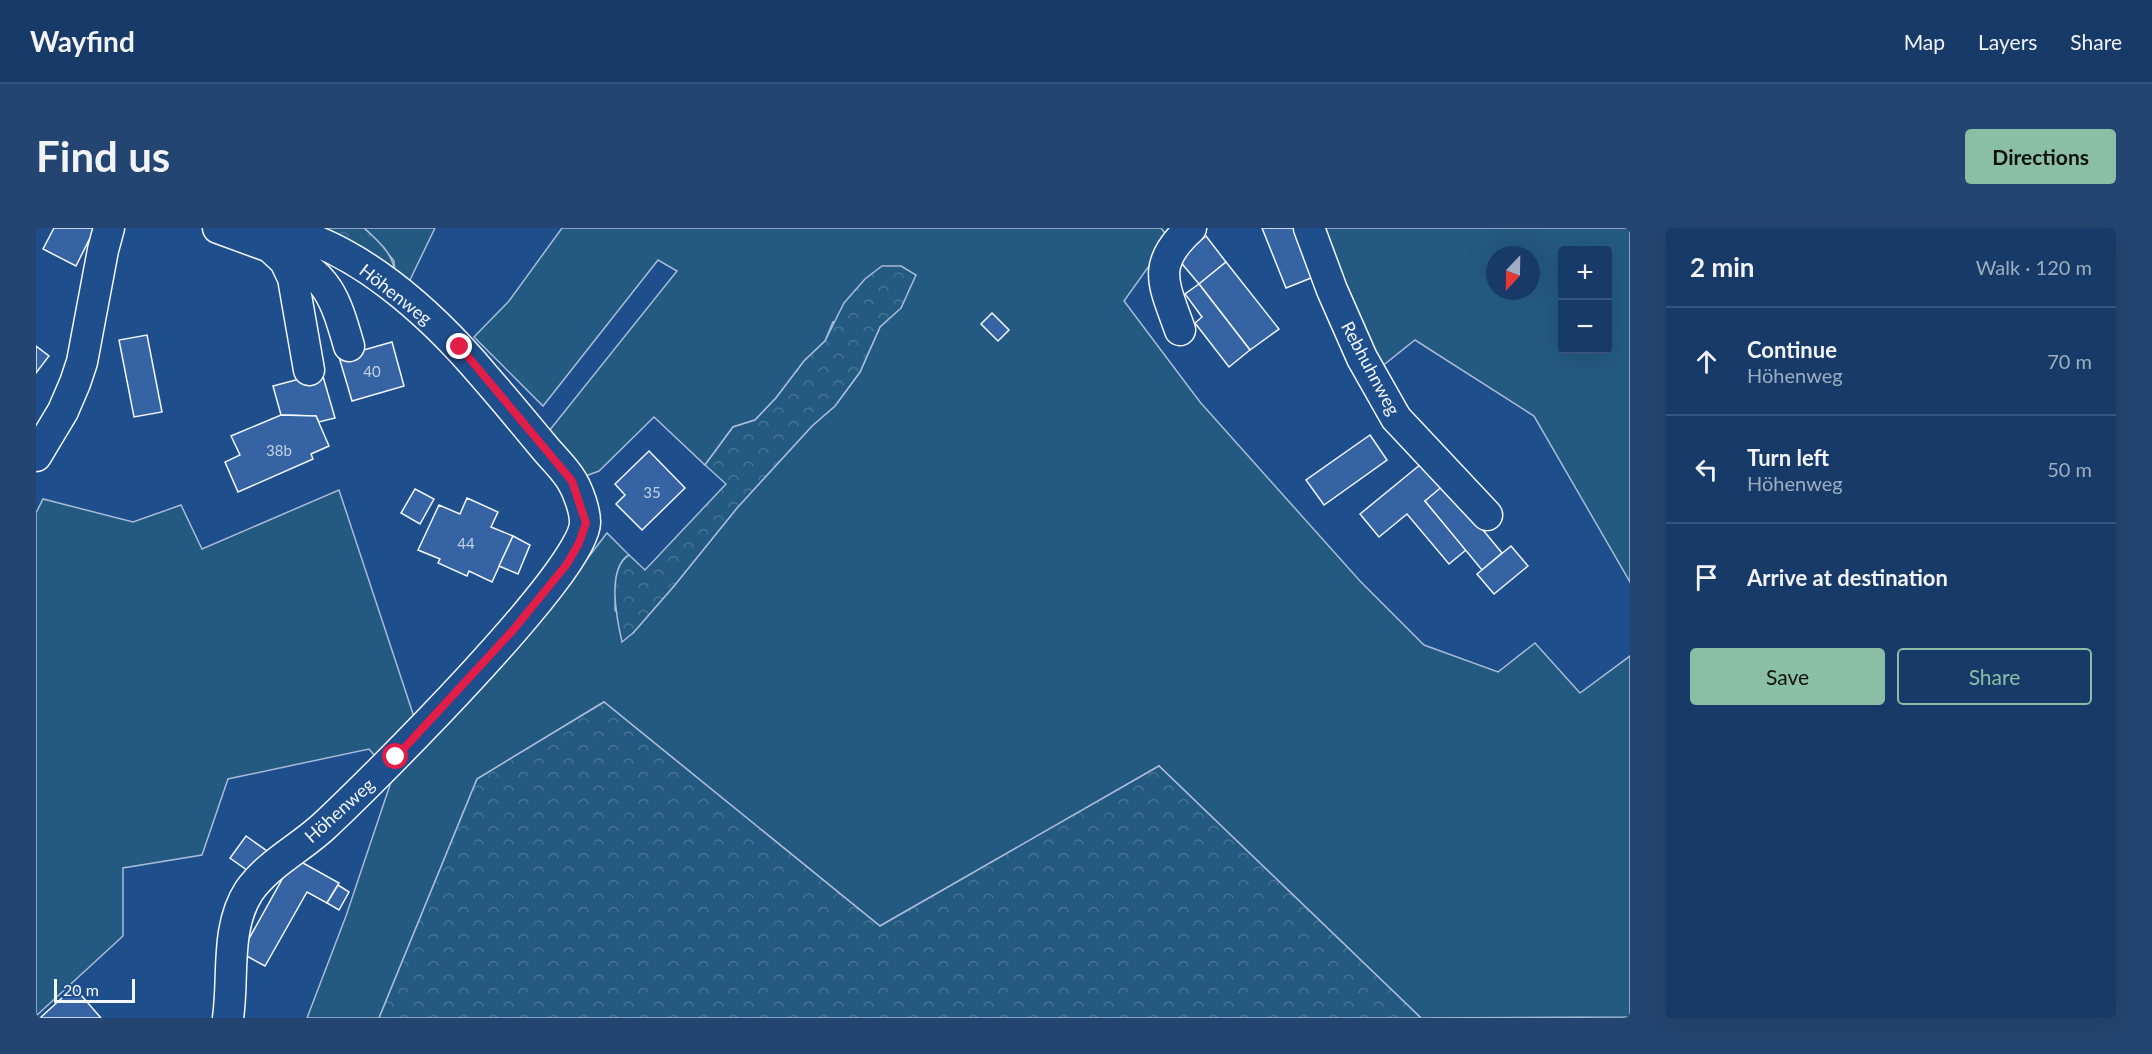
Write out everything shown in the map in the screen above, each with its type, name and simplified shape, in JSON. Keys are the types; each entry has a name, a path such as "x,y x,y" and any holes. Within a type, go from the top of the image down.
{"street":[{"path":"36,456 63,411 82,362 109,228"},
{"path":"218,228 271,238 309,268 324,284 337,306 349,346"},
{"path":"1180,330 1165,289 1163,270 1175,243 1191,228"},
{"name":"Rebhuhnweg","path":"1310,228 1332,290 1362,358 1396,418 1487,515"},
{"name":"Höhenweg","path":"228,1018 236,923 248,892 267,870 320,830 396,757 514,629 567,564 579,543 586,523 572,481 460,347 406,297 363,266 325,245 293,232 271,238"},
{"path":"271,238 292,278 309,370"}],"green space":[{"path":"317,228 364,228 388,253 395,273"},
{"path":"364,228 435,228 408,284 395,273 394,261"},
{"path":"562,228 1161,228 1169,238 1124,301 1200,402 1360,581 1424,645 1498,672 1535,643 1580,693 1630,656 1630,1017 1421,1018 1159,766 880,926 604,702 477,779 379,1018 307,1018 346,916 393,776 369,749 228,779 202,855 123,868 123,936 36,1016 36,513 43,499 133,522 181,505 202,549 339,490 422,741 570,581 607,533 629,555 617,572 615,610 633,633 737,508 812,426 835,406 860,372 880,327 901,307 833,322 825,341 804,361 776,398 755,420 733,427 705,465 654,417 599,471 580,478 545,436 677,271 658,260 543,406 474,337 509,301"},
{"path":"1316,228 1630,228 1630,582 1534,416 1415,340 1376,371"},
{"path":"882,266 901,266 916,275 901,308 880,327 860,372 835,406 812,426 737,508 674,586 633,633 622,642 615,583 622,562 629,555 645,570 726,484 705,465 733,427 755,420 776,398 804,361 825,341 844,303 865,279"},
{"path":"604,702 880,926 1159,766 1421,1018 379,1018 477,779"}],"building":[{"path":"54,228 95,228 76,266 43,249"},
{"path":"1262,228 1297,228 1316,276 1286,288"},
{"path":"1206,236 1226,262 1199,284 1178,259"},
{"path":"1226,262 1279,329 1250,350 1199,284"},
{"path":"1199,284 1250,350 1229,367 1195,323 1202,317 1185,294"},
{"path":"992,313 1009,330 998,341 981,324"},
{"path":"147,335 162,412 134,417 119,340"},
{"path":"392,342 404,386 352,401 339,357"},
{"path":"36,346 49,356 36,373"},
{"path":"322,373 335,418 319,422 316,416 281,415 273,386"},
{"path":"281,415 316,416 329,446 311,454 313,459 238,492 225,462 240,455 231,436"},
{"path":"1370,435 1387,460 1324,505 1306,480"},
{"path":"649,451 685,488 642,530 616,504 625,495 615,484"},
{"path":"1421,464 1441,488 1425,501 1466,550 1449,564 1407,514 1379,537 1360,514"},
{"path":"1445,484 1502,553 1482,570 1425,501"},
{"path":"415,489 434,499 420,524 401,513"},
{"path":"467,498 498,512 491,527 513,536 492,582 469,571 467,576 438,563 440,559 418,550 439,505 460,514"},
{"path":"513,536 530,545 518,574 499,566"},
{"path":"1511,546 1528,566 1494,594 1477,574"},
{"path":"246,836 267,851 251,873 230,858"},
{"path":"294,858 339,883 327,903 307,892 265,966 241,953"},
{"path":"338,885 349,892 339,910 327,903"},
{"path":"74,987 101,1018 40,1018"}],"route":[{"path":"396,757 514,629 567,564 579,543 586,523 572,481 460,347"}]}
